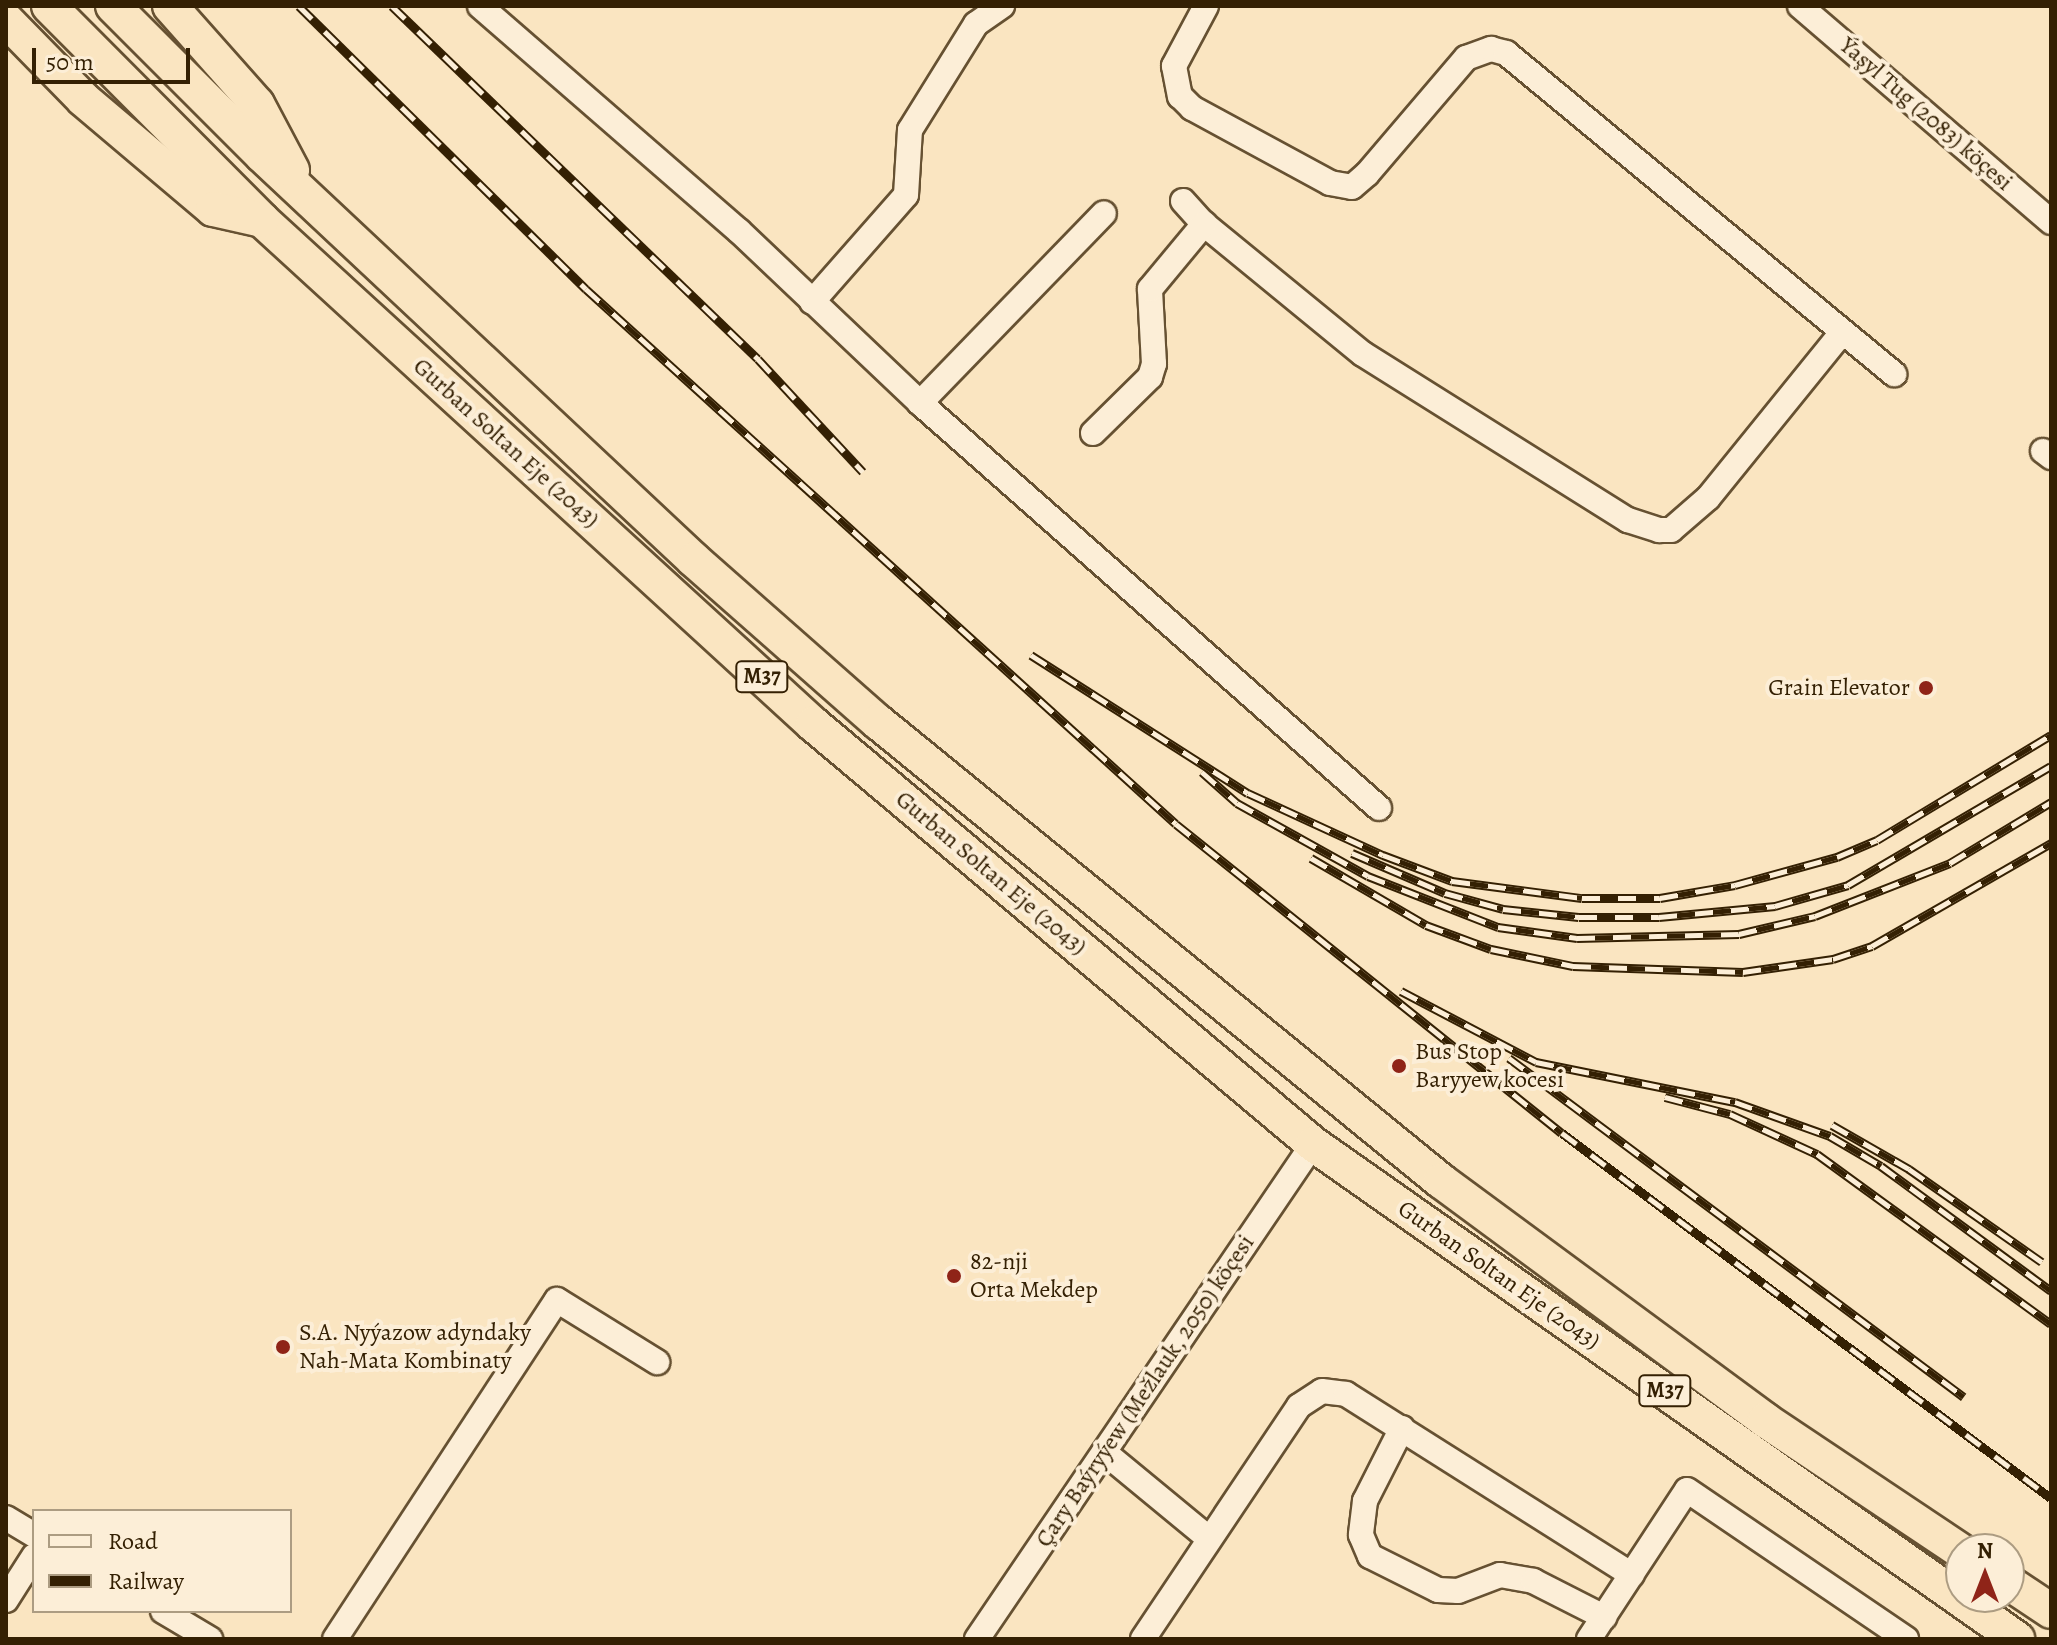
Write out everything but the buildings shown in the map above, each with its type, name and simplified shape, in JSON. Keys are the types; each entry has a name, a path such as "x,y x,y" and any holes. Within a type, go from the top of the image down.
{"highway":[{"name":"Gurban Soltan Eje (2043)","path":"49,6 262,220 813,724 1313,1144 2016,1639"},
{"name":"Gurban Soltan Eje (2043)","path":"113,6 262,155 694,560 878,722 1299,1069 1765,1420 1945,1540"},
{"path":"170,6 257,104 305,195"},
{"path":"6,20 83,99 213,209 262,220"},
{"path":"2025,1594 2051,1611"}],"street":[{"path":"480,6 727,221 920,403 1379,808"},
{"path":"812,302 906,195 910,130 976,24 1002,6"},
{"path":"1206,6 1174,66 1180,96 1192,108 1330,183 1352,187 1367,174 1466,58 1491,49 1506,53 1841,334 1894,374"},
{"name":"Ýaşyl Tug (2083) köçesi","path":"1800,6 2051,222"},
{"path":"1183,201 1204,224 1363,354 1628,520 1659,530 1671,530 1708,498 1841,334"},
{"path":"920,403 1104,213"},
{"path":"1093,433 1150,377 1154,364 1150,289 1204,224"},
{"name":"Çary Baýryýew (Mežlauk, 2050) köçesi","path":"977,1639 1313,1144"},
{"path":"335,1639 557,1300 657,1362"},
{"path":"1143,1639 1207,1537 1307,1396 1322,1391 1346,1394 1632,1575"},
{"path":"1402,1428 1365,1501 1361,1535 1370,1556 1438,1590 1458,1591 1500,1575 1533,1581 1602,1630 1632,1575 1687,1490 1906,1639"},
{"path":"1104,1452 1207,1537"},
{"path":"6,1518 32,1534"},
{"path":"6,1600 32,1559"},
{"path":"166,1613 210,1639"}],"railway":[{"path":"299,6 586,289 1176,824 1562,1133 2051,1498"},
{"path":"392,6 758,359 863,472"},
{"path":"1031,655 1248,793 1383,855 1452,881 1582,898 1660,898 1735,885 1837,857 1877,840 2051,735"},
{"path":"1352,853 1445,893 1503,909 1579,917 1659,917 1775,906 1848,885 2051,766"},
{"path":"1202,772 1237,803 1368,876 1498,927 1577,938 1739,934 1815,916 1950,863 2051,802"},
{"path":"1311,858 1426,925 1491,949 1573,966 1743,972 1833,959 1872,946 2051,843"},
{"path":"1401,991 1536,1062 1735,1102 1830,1136 1881,1166 2051,1291"},
{"path":"1509,1058 1964,1397"},
{"path":"1665,1097 1730,1114 1817,1154 2051,1324"},
{"path":"1832,1125 1909,1169 2042,1262"}],"place":[{"name":"Grain Elevator","path":"1926,688"},
{"name":"Bus Stop Baryyew kocesi","path":"1399,1066"},
{"name":"82-nji Orta Mekdep","path":"954,1276"},
{"name":"S.A. Nyýazow adyndaky Nah-Mata Kombinaty","path":"283,1347"}]}
